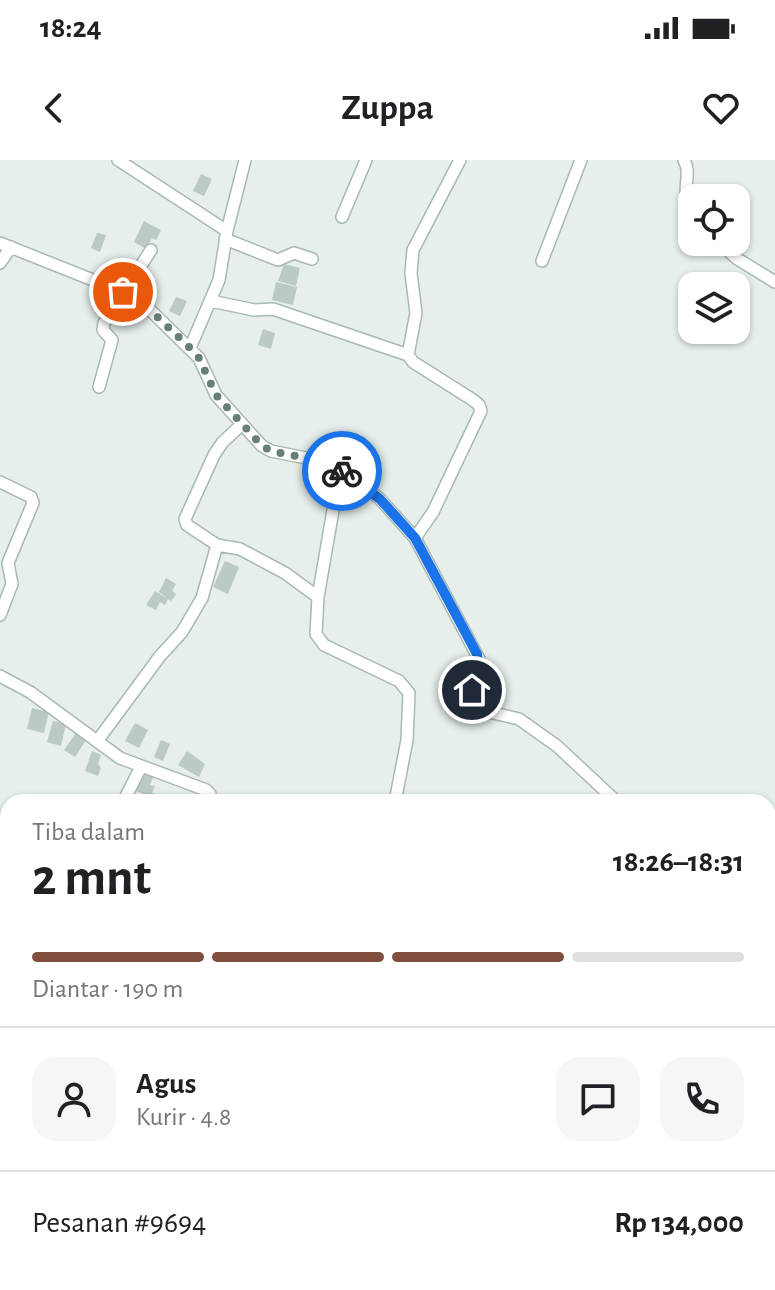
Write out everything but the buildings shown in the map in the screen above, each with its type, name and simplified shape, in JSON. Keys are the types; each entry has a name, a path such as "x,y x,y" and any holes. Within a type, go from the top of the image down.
{"street":[{"path":"118,160 226,235 278,260 291,253 312,259"},
{"path":"190,348 219,280 226,235 245,160"},
{"path":"342,217 366,160"},
{"path":"408,355 416,313 411,273 413,250 460,160"},
{"path":"542,261 581,160"},
{"path":"686,184 687,162"},
{"path":"0,263 5,245 123,292 146,306 199,358 216,395 262,446 271,451 322,460 338,467 380,499 415,538 479,659 470,704 472,708 477,712 519,719 557,746 608,794"},
{"path":"99,387 112,340 103,327 151,250"},
{"path":"734,256 775,282"},
{"path":"211,301 254,310 273,309 408,355 413,362 479,405 481,411 433,512 415,538"},
{"path":"241,425 214,455 185,519 187,525 217,545 240,549 285,573 318,597"},
{"path":"338,467 315,629 320,642 399,681 409,693 409,729 397,794"},
{"path":"0,482 31,497 33,503 8,563 12,584 0,615"},
{"path":"98,740 153,664 182,632 202,598 217,545"},
{"path":"0,676 30,692 120,758 210,794"},
{"path":"127,794 141,767"}],"way so far":[{"path":"123,292 146,306 190,348 199,358 224,406 262,446 271,451 331,463 342,471"}],"route":[{"path":"342,471 380,499 415,538 479,659 479,670 472,690"}]}
